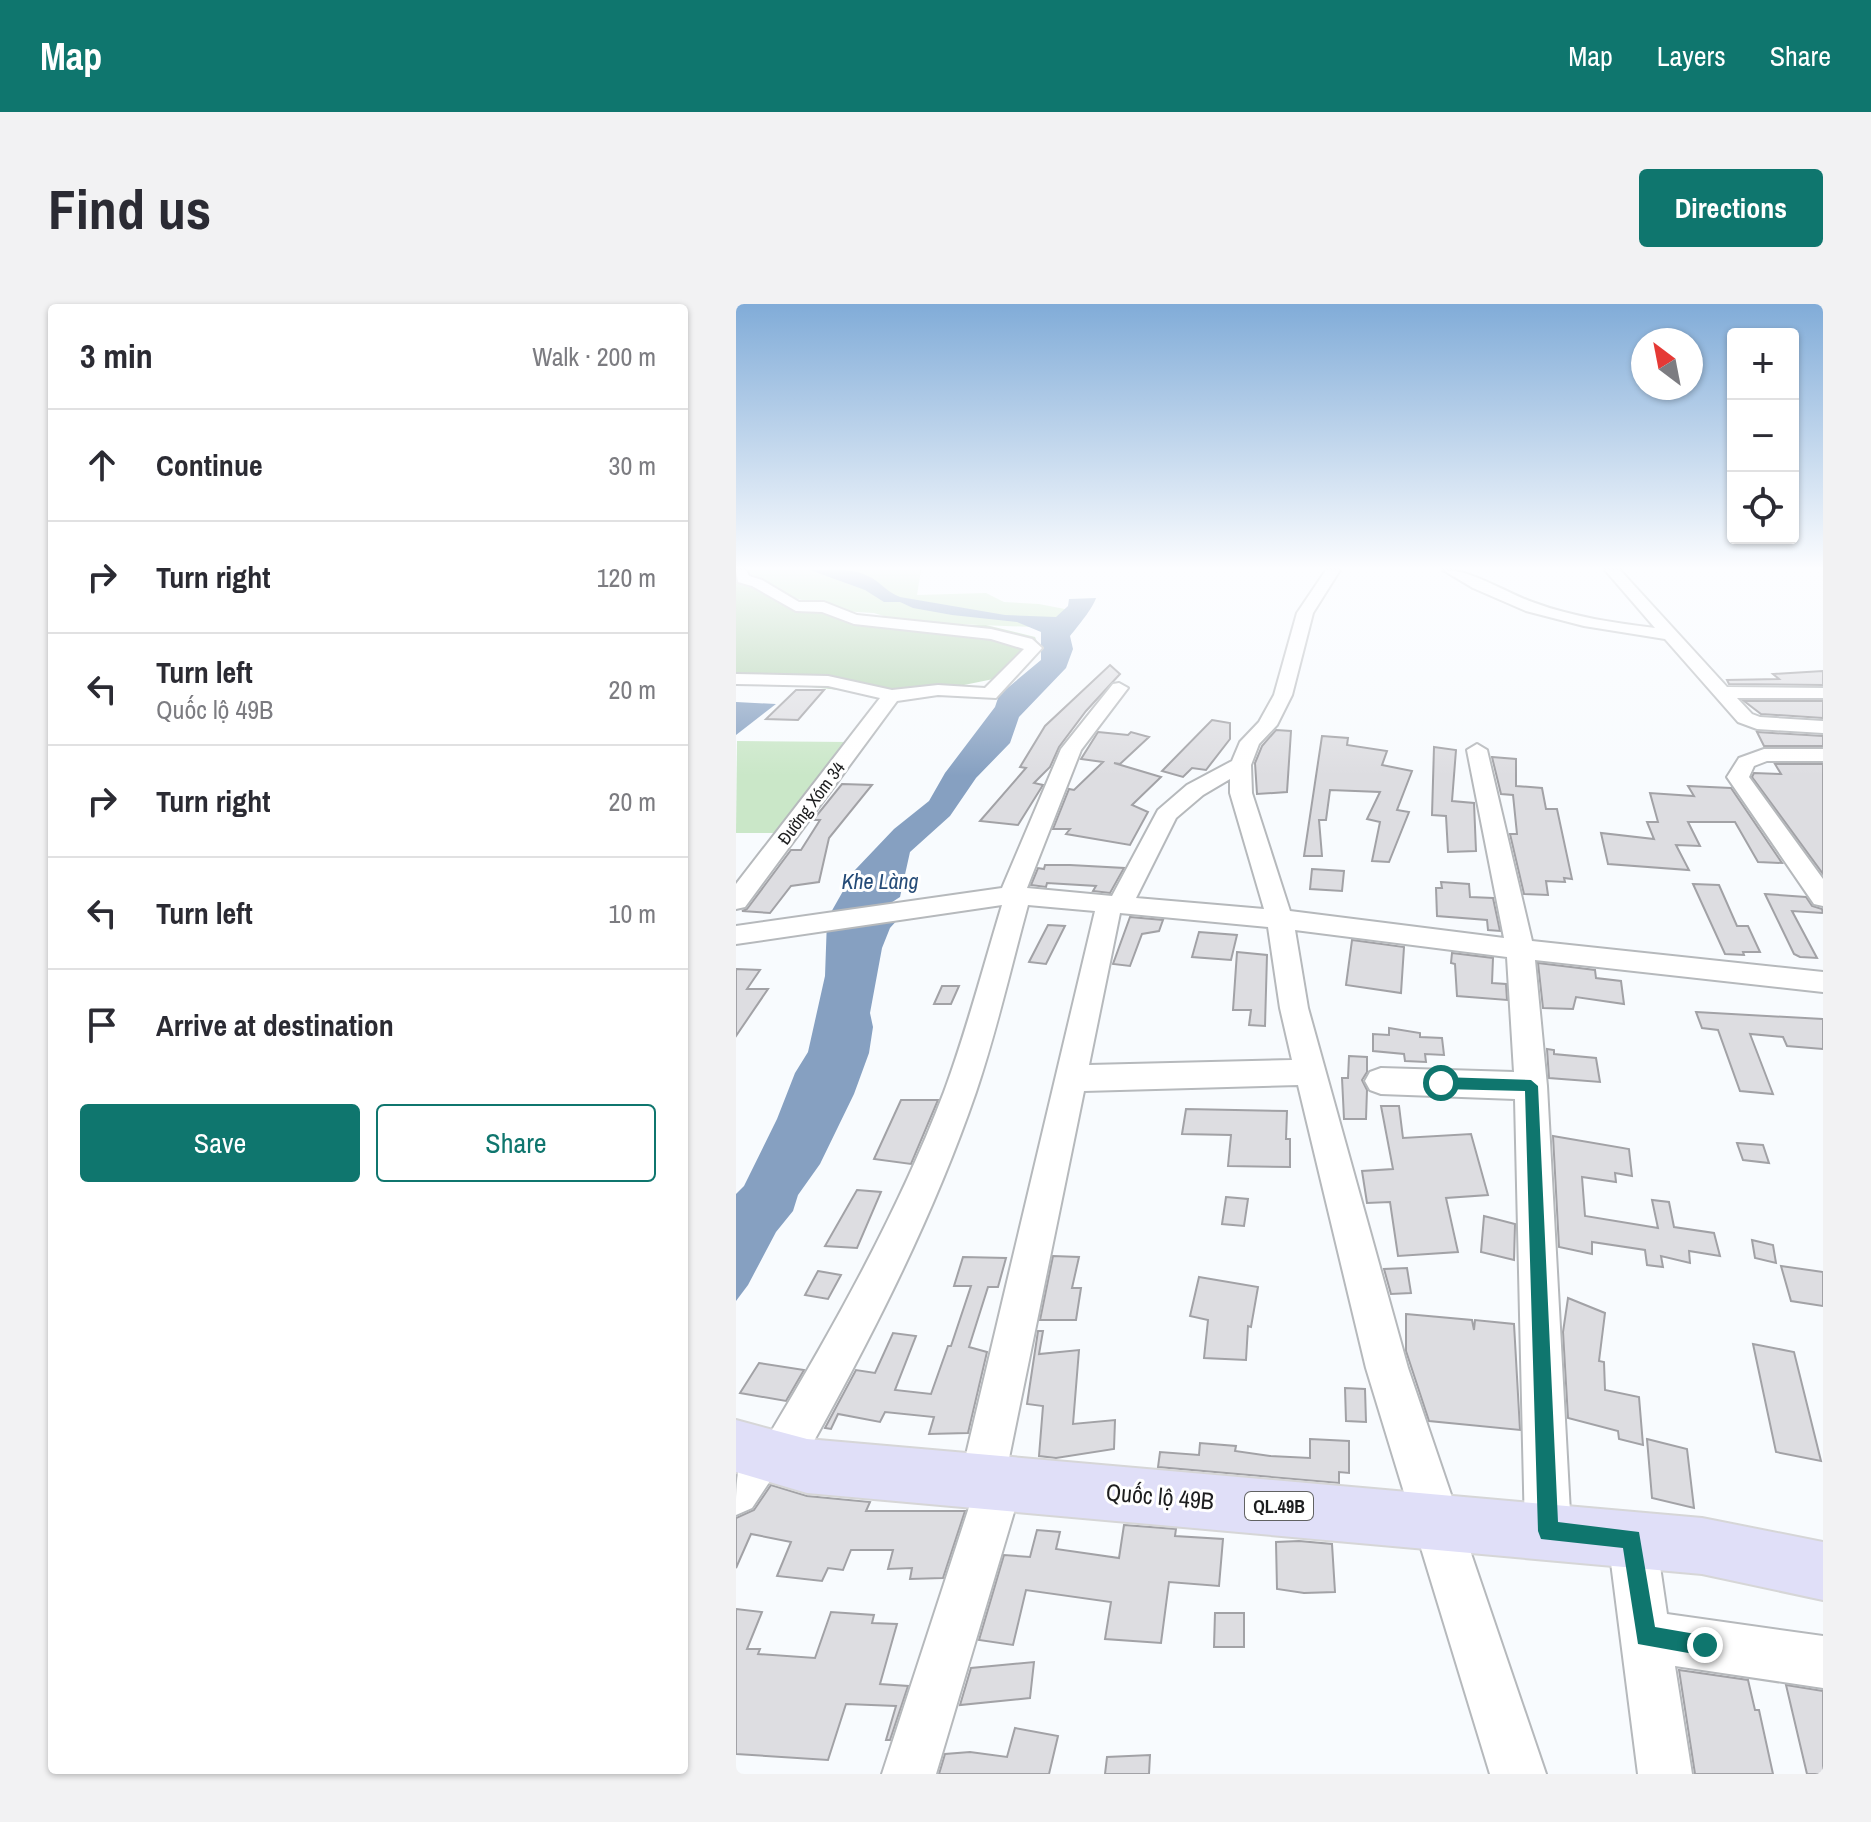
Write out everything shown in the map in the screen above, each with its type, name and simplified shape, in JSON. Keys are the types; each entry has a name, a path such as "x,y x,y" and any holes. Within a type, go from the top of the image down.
{"main road":[{"name":"Quốc lộ 49B","path":"753,1463 991,1481 1702,1546 1823,1571"}],"street":[{"path":"736,679 828,681 868,688 889,700 938,690 990,694 1034,648 1026,642 1011,639"},
{"path":"1299,639 1283,695 1267,725 1250,742 1241,765 1241,793 1280,919 1294,1008 1387,1368 1518,1774"},
{"path":"1675,639 1751,722 1823,727"},
{"path":"753,1463 843,1349 924,1178 970,1064 1015,895 1071,749 1119,688"},
{"path":"1721,692 1823,693"},
{"name":"Đường Xóm 34","path":"736,901 889,700"},
{"path":"1477,750 1520,949 1531,1086 1548,1531"},
{"path":"1823,755 1764,755 1746,762 1738,772 1740,782 1792,850 1823,898"},
{"path":"909,1774 991,1481 1071,1078 1114,904 1166,815 1195,790 1241,765"},
{"path":"736,935 1015,895 1280,919 1823,982"},
{"path":"1071,1078 1311,1072"},
{"path":"1381,1081 1531,1086"},
{"path":"1632,1539 1665,1774"},
{"path":"1646,1636 1823,1662"}],"green space":[{"path":"736,639 1036,639 1039,646 1038,653 1018,674 905,697 736,679"},
{"path":"737,741 850,742 779,833 736,833"}],"water":[{"name":"Khe Làng","path":"1041,639 1071,639 1073,649 1066,668 1019,717 1010,743 976,778 950,816 910,852 900,897 883,908 830,914 855,870 894,829 929,801 945,773 995,707 999,695 1041,660"},
{"path":"736,702 776,704 736,735"},
{"path":"908,908 890,928 882,948 870,1013 873,1027 869,1053 854,1094 820,1164 798,1195 793,1211 776,1232 736,1301 736,1194 744,1186 777,1119 795,1073 808,1052 825,976 827,920"}],"building":[{"path":"1110,665 1120,674 1086,711 1059,747 1050,767 1034,783 1043,785 1018,825 980,821 1026,768 1020,767 1045,726"},
{"path":"1823,671 1823,685 1729,684 1727,680 1779,679 1773,674"},
{"path":"796,690 824,690 798,720 766,719"},
{"path":"1744,701 1823,701 1823,718 1761,714"},
{"path":"1212,720 1230,723 1230,739 1206,770 1192,768 1183,777 1162,771"},
{"path":"1276,730 1291,731 1287,792 1257,794 1255,763 1262,746"},
{"path":"1098,732 1128,735 1131,732 1149,737 1120,764 1114,763 1161,777 1132,805 1148,812 1130,845 1066,834 1070,829 1053,829 1069,789 1074,790 1103,762 1081,759"},
{"path":"1757,732 1823,736 1823,746 1764,746"},
{"path":"1322,736 1348,738 1347,745 1387,751 1382,765 1412,771 1397,810 1409,812 1389,862 1372,861 1380,822 1367,819 1380,792 1330,790 1326,820 1319,820 1322,856 1304,856"},
{"path":"1434,747 1456,750 1452,801 1474,803 1476,851 1448,852 1446,816 1432,815"},
{"path":"1492,757 1516,759 1516,786 1542,788 1546,809 1557,809 1572,879 1564,878 1565,882 1546,881 1548,895 1524,894 1510,834 1517,834 1513,795 1501,794"},
{"path":"1775,764 1823,764 1823,874 1752,777 1754,773 1781,774"},
{"path":"842,784 872,785 829,838 819,882 791,886 770,913 742,911 747,909 791,850 801,850 820,820 813,820"},
{"path":"1688,786 1731,788 1782,863 1758,862 1735,822 1688,822 1700,846 1676,845 1689,870 1608,864 1601,833 1654,839 1647,822 1658,822 1650,793 1694,796"},
{"path":"1045,865 1124,868 1110,893 1093,891 1096,886 1031,885 1038,868 1044,869"},
{"path":"1312,869 1344,871 1342,891 1310,889"},
{"path":"1441,882 1469,884 1470,897 1493,898 1500,931 1488,930 1487,920 1437,916 1436,888 1442,888"},
{"path":"1693,884 1719,885 1737,926 1748,926 1760,952 1725,954"},
{"path":"1765,894 1806,897 1812,906 1822,909 1823,913 1792,911 1817,958 1794,954"},
{"path":"1130,917 1163,920 1159,931 1142,934 1130,966 1113,964"},
{"path":"1048,925 1065,926 1046,964 1029,962"},
{"path":"1199,932 1237,935 1231,960 1192,957"},
{"path":"1352,940 1404,947 1401,993 1346,985"},
{"path":"1237,952 1267,955 1265,1026 1249,1025 1251,1010 1233,1010"},
{"path":"1452,953 1493,958 1492,983 1506,984 1507,1000 1457,996"},
{"path":"1538,963 1595,970 1596,978 1621,981 1624,1004 1576,997 1573,1009 1543,1008"},
{"path":"736,969 760,970 747,989 768,989 736,1036"},
{"path":"942,986 959,986 951,1004 934,1004"},
{"path":"1696,1012 1823,1019 1823,1049 1787,1046 1783,1037 1750,1034 1773,1094 1740,1091 1718,1030 1702,1028"},
{"path":"1389,1028 1420,1033 1420,1037 1442,1038 1444,1055 1425,1054 1426,1062 1405,1061 1404,1054 1373,1051 1373,1034 1389,1035"},
{"path":"1547,1049 1554,1050 1554,1054 1596,1058 1600,1082 1549,1078"},
{"path":"1349,1056 1367,1057 1367,1072 1362,1080 1367,1090 1366,1119 1344,1119 1342,1078 1348,1078"},
{"path":"901,1100 938,1100 911,1164 874,1159"},
{"path":"1381,1106 1399,1106 1403,1138 1471,1134 1488,1195 1446,1198 1458,1252 1398,1256 1390,1202 1367,1203 1362,1171 1393,1169"},
{"path":"1186,1109 1287,1111 1286,1139 1290,1139 1290,1167 1228,1166 1231,1135 1182,1134"},
{"path":"1553,1136 1629,1149 1632,1176 1615,1173 1616,1182 1582,1177 1585,1216 1658,1228 1652,1200 1669,1202 1674,1227 1714,1233 1720,1256 1689,1251 1690,1263 1661,1256 1663,1267 1647,1265 1645,1250 1592,1242 1592,1254 1559,1247"},
{"path":"1737,1143 1763,1145 1769,1163 1743,1160"},
{"path":"857,1190 881,1192 857,1248 825,1246"},
{"path":"1226,1197 1248,1199 1244,1226 1222,1224"},
{"path":"1484,1216 1515,1224 1514,1260 1481,1252"},
{"path":"1752,1240 1773,1245 1776,1263 1755,1258"},
{"path":"1053,1256 1079,1257 1072,1288 1081,1288 1076,1320 1040,1320"},
{"path":"963,1257 1006,1258 998,1287 988,1287 969,1347 987,1352 968,1433 929,1434 934,1417 885,1412 880,1422 838,1414 831,1429 825,1428 856,1370 875,1373 893,1333 916,1336 895,1390 931,1394 971,1286 954,1286"},
{"path":"1781,1266 1823,1272 1823,1306 1791,1301"},
{"path":"1407,1268 1411,1293 1391,1294 1384,1269"},
{"path":"818,1271 841,1275 828,1299 805,1295"},
{"path":"1199,1277 1258,1287 1251,1327 1248,1326 1246,1360 1204,1358 1208,1320 1190,1316"},
{"path":"1568,1298 1605,1313 1599,1361 1604,1362 1605,1390 1639,1397 1643,1445 1619,1439 1618,1431 1568,1418 1563,1332"},
{"path":"1406,1314 1472,1320 1474,1330 1475,1320 1514,1324 1520,1430 1429,1421 1406,1351"},
{"path":"1038,1331 1043,1331 1039,1354 1079,1350 1073,1424 1115,1420 1114,1449 1056,1458 1039,1456 1043,1406 1027,1404"},
{"path":"1753,1344 1794,1352 1821,1461 1776,1452"},
{"path":"759,1363 804,1370 786,1401 740,1393"},
{"path":"1345,1388 1365,1389 1366,1422 1346,1421"},
{"path":"1310,1439 1349,1441 1349,1473 1339,1472 1339,1483 1158,1467 1160,1452 1199,1455 1200,1443 1236,1446 1235,1451 1270,1456 1310,1458"},
{"path":"1647,1439 1687,1449 1694,1508 1652,1498"},
{"path":"771,1485 807,1496 870,1502 866,1511 965,1511 943,1578 910,1579 912,1568 888,1569 893,1550 851,1550 843,1570 828,1568 822,1581 777,1576 791,1542 751,1534 736,1568 736,1518 754,1510"},
{"path":"1124,1525 1176,1529 1175,1536 1223,1539 1219,1586 1169,1582 1161,1643 1105,1639 1111,1602 1026,1590 1013,1645 979,1640 1004,1555 1030,1557 1037,1530 1060,1532 1056,1549 1119,1558"},
{"path":"1276,1542 1332,1544 1335,1592 1304,1593 1277,1589"},
{"path":"736,1609 762,1612 747,1649 760,1649 758,1654 815,1658 831,1612 874,1615 872,1623 897,1624 880,1684 908,1686 890,1740 886,1740 896,1706 846,1704 828,1760 736,1754"},
{"path":"1215,1613 1244,1613 1244,1647 1214,1647"},
{"path":"1034,1662 1030,1698 960,1705 971,1668"},
{"path":"1679,1670 1748,1680 1755,1710 1759,1710 1773,1774 1695,1774"},
{"path":"1786,1685 1823,1691 1823,1774 1807,1774"},
{"path":"1015,1728 1058,1736 1049,1774 939,1774 945,1754 970,1752 1007,1757"},
{"path":"1150,1755 1149,1774 1105,1774 1107,1757"}],"route":[{"path":"1441,1083 1531,1086 1548,1531 1632,1539 1646,1636 1705,1645"}]}
